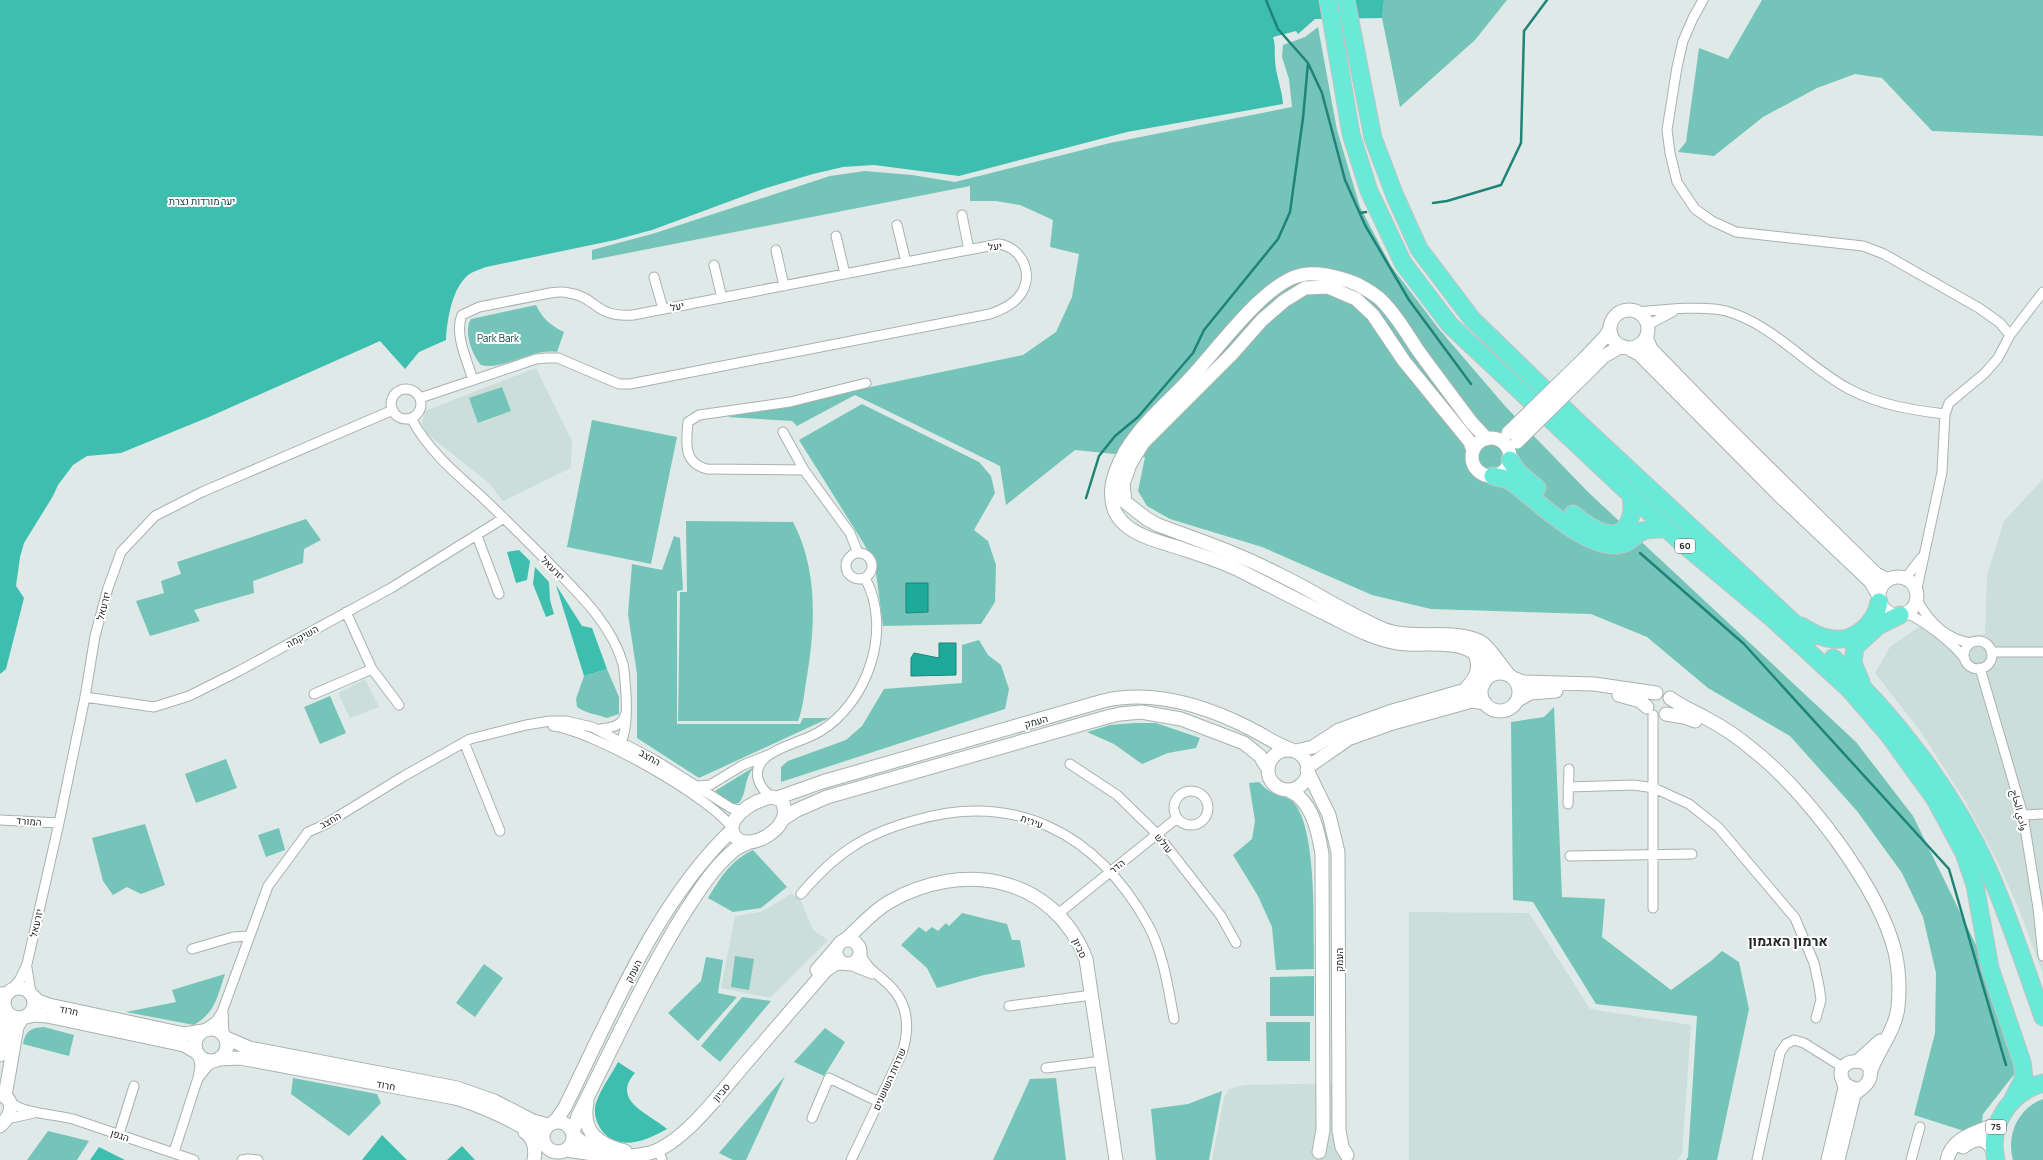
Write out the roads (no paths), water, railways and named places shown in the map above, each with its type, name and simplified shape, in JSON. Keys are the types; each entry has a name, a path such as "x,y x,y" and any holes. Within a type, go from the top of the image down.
{"highway":[{"name":"60","path":"1328,0 1351,134 1369,191 1403,263 1450,325 1668,529 1773,620 1849,689 1888,734 1935,799 1958,841 1970,868 1979,904 1990,968 2022,1062 2024,1077 2013,1100"},
{"name":"60","path":"1346,0 1372,138 1395,196 1419,249 1472,319 1579,423 1864,687 1893,721 1930,770 1976,845 2003,907 2043,1017"},
{"path":"1510,457 1518,472 1537,488 1591,527 1604,533 1616,534 1624,530 1630,522 1633,510 1631,495"},
{"path":"1493,476 1508,480 1586,538 1604,545 1624,544 1633,540 1642,531 1652,529 1668,529"},
{"path":"1788,617 1809,631 1823,637 1834,640 1843,639 1853,636 1866,626 1877,613 1879,599"},
{"path":"1864,687 1853,663 1855,647 1878,626 1903,614"},
{"name":"75","path":"1996,1157 1995,1137 1998,1123 2002,1114 2013,1100 2029,1088 2043,1084"}],"street":[{"path":"1703,0 1683,41 1677,67 1667,130 1670,153 1677,182 1695,209 1712,221 1736,232 1862,246 1884,254 1979,308 2000,323 2010,335"},
{"path":"962,215 969,250"},
{"path":"897,225 906,262"},
{"path":"836,236 845,274"},
{"name":"יעל","path":"999,244 1007,246 1022,257 1026,276 1025,285 1020,294 1004,309 990,314 630,384 619,384 558,358 536,359 472,380 460,333 459,322 462,315 479,307 561,292 577,295 601,311 615,316 633,315 969,250 999,244"},
{"path":"776,250 784,286"},
{"path":"714,265 722,298"},
{"path":"1485,703 1482,698 1484,683 1489,671 1484,660 1474,651 1463,647 1444,644 1399,643 1367,634 1282,594 1240,570 1142,535 1126,526 1115,512 1111,495 1116,471 1119,465 1132,442 1153,416 1194,374 1250,310 1280,285 1302,274 1322,275 1351,282 1378,298 1397,320 1472,424 1490,439 1504,444 1510,457"},
{"path":"654,277 663,309"},
{"path":"1512,437 1510,457 1505,470 1493,476 1486,476 1476,469 1473,463 1473,451 1470,442 1404,361 1373,315 1356,299 1335,290 1328,288 1306,288 1284,301 1262,320 1232,354 1143,443 1130,464 1123,484 1125,502 1147,520 1231,551 1276,572 1384,629 1406,634 1471,638 1481,642 1489,649 1495,659 1511,676 1519,688 1518,700"},
{"path":"1903,614 1911,610 1916,596 1942,472 1945,414 1949,403 1985,373 1998,358 2010,335 2043,292"},
{"path":"1473,451 1481,441 1512,437 1588,363 1610,328 1611,322 1619,313 1625,310 1637,312 1679,309 1725,310 1748,320 1778,338 1848,389 1875,400 1907,410 1945,414"},
{"path":"1588,363 1623,347 1638,346 1647,331 1679,309"},
{"path":"1610,328 1614,340 1623,347 1639,354 1779,495 1870,582 1885,611 1914,616 1952,646 1972,668 1980,668 1990,661 1991,652 1983,643 1971,643 1948,636 1928,619 1910,582 1899,577 1890,579 1876,574 1725,425 1651,349 1642,315 1637,312"},
{"path":"420,398 472,380"},
{"path":"804,470 707,469 697,467 688,456 686,438 688,422 699,415 790,402 866,383"},
{"path":"401,390 411,390 420,398 420,409 418,413 411,418 400,417 393,410 391,401 393,396 401,390"},
{"name":"יזרעאל","path":"5,998 20,979 27,964 59,823 85,697 95,636 108,588 121,552 155,516 202,492 393,410"},
{"name":"יזרעאל","path":"411,418 428,445 440,458 504,518 586,602 600,620 615,645 622,664 627,712 626,730 618,750"},
{"path":"782,432 804,470 850,534 858,553"},
{"name":"השיקמה","path":"85,697 154,707 189,696 346,612 477,536 504,518"},
{"path":"477,536 499,594"},
{"path":"858,553 865,555 872,564 871,572 865,578 857,579 853,578 846,568 847,560 858,553"},
{"path":"1879,599 1883,584 1890,579 1908,574 1924,555"},
{"path":"698,786 710,785 743,765 820,732 836,720 850,705 858,692 874,654 876,631 874,597 865,578"},
{"path":"346,612 372,669 399,705"},
{"path":"1964,659 1965,650 1971,643"},
{"path":"1463,692 1474,680 1478,670 1474,651"},
{"path":"1991,652 2043,652"},
{"name":"وادي الحاج","path":"1980,668 2023,815 2040,908 2043,956"},
{"path":"314,694 372,669"},
{"path":"1294,751 1306,760 1308,769 1305,781 1301,785 1288,790 1275,785 1269,778 1268,769 1271,758 1276,753 1313,747 1339,730 1389,712 1463,692 1484,683 1496,674 1511,676 1523,682 1594,684 1665,694 1726,730 1768,762 1827,828 1850,862 1871,898 1881,917 1894,951 1898,965 1899,994 1898,1008 1891,1034 1874,1060 1867,1084 1859,1088 1850,1087 1843,1081"},
{"path":"1308,769 1348,739 1393,723 1472,701 1485,703 1496,710 1503,711 1509,709 1518,700 1530,693 1596,692 1630,697 1640,701 1650,711 1660,717 1666,714 1684,716 1699,723 1730,743 1761,767 1811,818 1855,884 1885,947 1892,979 1891,1008 1884,1033 1875,1047 1858,1061 1851,1062 1844,1068 1842,1077 1845,1088 1828,1160"},
{"path":"1653,908 1654,788 1649,697 1656,693"},
{"name":"העמק","path":"774,797 1103,701 1129,696 1159,698 1186,703 1238,723 1294,751"},
{"path":"1666,714 1671,705 1670,698"},
{"path":"599,730 615,727 624,719 627,712"},
{"name":"העמק","path":"783,819 797,810 827,797 1101,718 1130,712 1169,716 1231,738 1254,750 1268,769"},
{"name":"החצב","path":"204,1030 217,1020 224,1005 268,886 308,832 324,825 400,778 470,739 526,725 566,722 599,730 622,741 698,786 731,808 746,808"},
{"name":"החצב","path":"526,725 550,725 566,728 603,742 698,798 725,819 732,829"},
{"path":"464,742 500,831"},
{"path":"758,779 762,789 784,804 786,813 774,830 764,837 750,842 740,841 735,837 732,829 734,820 746,808 756,794 759,766 762,761 776,752"},
{"name":"עולש","path":"1070,764 1117,795 1157,834 1220,916 1236,943"},
{"name":"העמק","path":"1308,769 1329,815 1338,852 1339,1130 1342,1147 1348,1158"},
{"path":"1568,804 1569,770"},
{"path":"1568,787 1634,785 1654,788 1689,804 1718,827 1795,918 1814,963 1819,986 1821,1000 1816,1018"},
{"name":"העמק","path":"1288,790 1300,796 1308,808 1318,832 1322,854 1323,1130 1316,1156"},
{"path":"746,808 757,801 774,797"},
{"name":"עירית","path":"801,894 828,864 845,850 883,830 927,816 950,812 974,810 1023,816 1044,824 1084,848 1110,872 1134,901 1155,937 1174,1019"},
{"path":"2023,815 2043,814"},
{"name":"הדר","path":"1058,914 1177,818"},
{"name":"המורד","path":"0,820 59,823"},
{"name":"העמק","path":"550,1124 557,1119 565,1107 638,961 663,917 699,865 732,829"},
{"name":"העמק","path":"574,1134 578,1116 652,969 677,925 696,895 724,860 735,849 750,842"},
{"path":"1570,856 1692,854"},
{"name":"סביון","path":"574,1134 592,1148 625,1151 654,1144 667,1136 698,1107 841,943 873,913 895,899 923,888 946,882 990,880 1015,886 1037,898 1058,914 1073,932 1080,945 1086,959 1116,1160"},
{"name":"סביון","path":"860,952 861,938 864,932 880,912 895,899"},
{"path":"192,949 233,937 250,936"},
{"path":"854,941 859,946 860,952 855,962 845,963 837,957 841,943 854,941"},
{"name":"שדרות השושנים","path":"852,1160 902,1053 907,1037 908,1025 907,1015 895,991 866,964 860,952"},
{"name":"סביון","path":"565,1155 625,1158 651,1153 660,1155 703,1112 826,970 835,964 845,963"},
{"name":"שדרות השושנים","path":"845,963 881,978"},
{"name":"יזרעאל","path":"27,964 32,994"},
{"path":"4,1122 10,1112 4,1097 17,1027 33,1009 35,1003 32,994 22,988 5,998"},
{"name":"חרוד","path":"32,994 38,1001 49,1005 177,1032 191,1034 204,1030"},
{"path":"1009,1006 1092,995"},
{"path":"5,998 16,1018 25,1017"},
{"path":"0,1055 6,1025 5,998"},
{"name":"החצב","path":"224,1005 222,1014 225,1036"},
{"name":"חרוד","path":"25,1017 40,1015 184,1045 197,1053"},
{"path":"14,1044 25,1028 30,1024 58,1019"},
{"path":"174,1152 198,1078 200,1066 195,1043 196,1038 204,1030 216,1029 225,1036 228,1045 226,1052 204,1069 198,1078"},
{"name":"חרוד","path":"225,1036 249,1048 457,1088 481,1095 518,1119 544,1142"},
{"path":"1757,1160 1780,1053 1786,1044 1794,1040 1804,1043 1844,1068"},
{"path":"197,1053 206,1060 217,1060"},
{"name":"חרוד","path":"217,1060 240,1058 455,1098 518,1119 540,1124 550,1124"},
{"path":"1046,1068 1102,1061"},
{"path":"1858,1061 1868,1066 1870,1073"},
{"path":"812,1118 830,1078 879,1102"},
{"path":"119,1134 134,1086"},
{"path":"1838,1160 1852,1102 1859,1088"},
{"path":"588,1096 586,1118 591,1131 603,1143 625,1151"},
{"name":"הגפן","path":"4,1097 15,1107 23,1110 56,1114 174,1152 194,1160"},
{"path":"518,1119 548,1118 565,1107"},
{"name":"הגפן","path":"4,1122 34,1113 45,1113"},
{"path":"518,1119 532,1140 535,1150 534,1160"},
{"path":"540,1160 544,1142 544,1132 550,1124 564,1123 574,1134 572,1144 565,1155 551,1150 544,1142"},
{"path":"1947,1160 1953,1146 1963,1138 1998,1123"},
{"path":"1912,1160 1920,1127"},
{"path":"1954,1160 1958,1152 1973,1141 1983,1140 1991,1145 1996,1157"},
{"path":"1316,1156 1326,1148 1332,1147 1342,1150 1348,1158"},
{"path":"242,1160 258,1160"}],"waterway":[{"path":"1266,0 1278,29 1308,63 1322,93 1345,180 1365,225 1409,300 1471,384"},
{"path":"1433,203 1447,201 1501,185 1521,143 1524,31 1547,0"},
{"path":"1086,498 1099,456 1115,436 1138,417 1193,353 1204,330 1278,239 1290,212 1303,118 1308,63"},
{"path":"1360,213 1366,212"},
{"path":"1640,553 1744,644 1949,869 2006,1065"}],"district":[{"name":"ארמון האגמון","path":"1788,941"}],"park label":[{"name":"יער מורדות נצרת","path":"202,201"},
{"name":"Park Bark","path":"498,338"}]}
